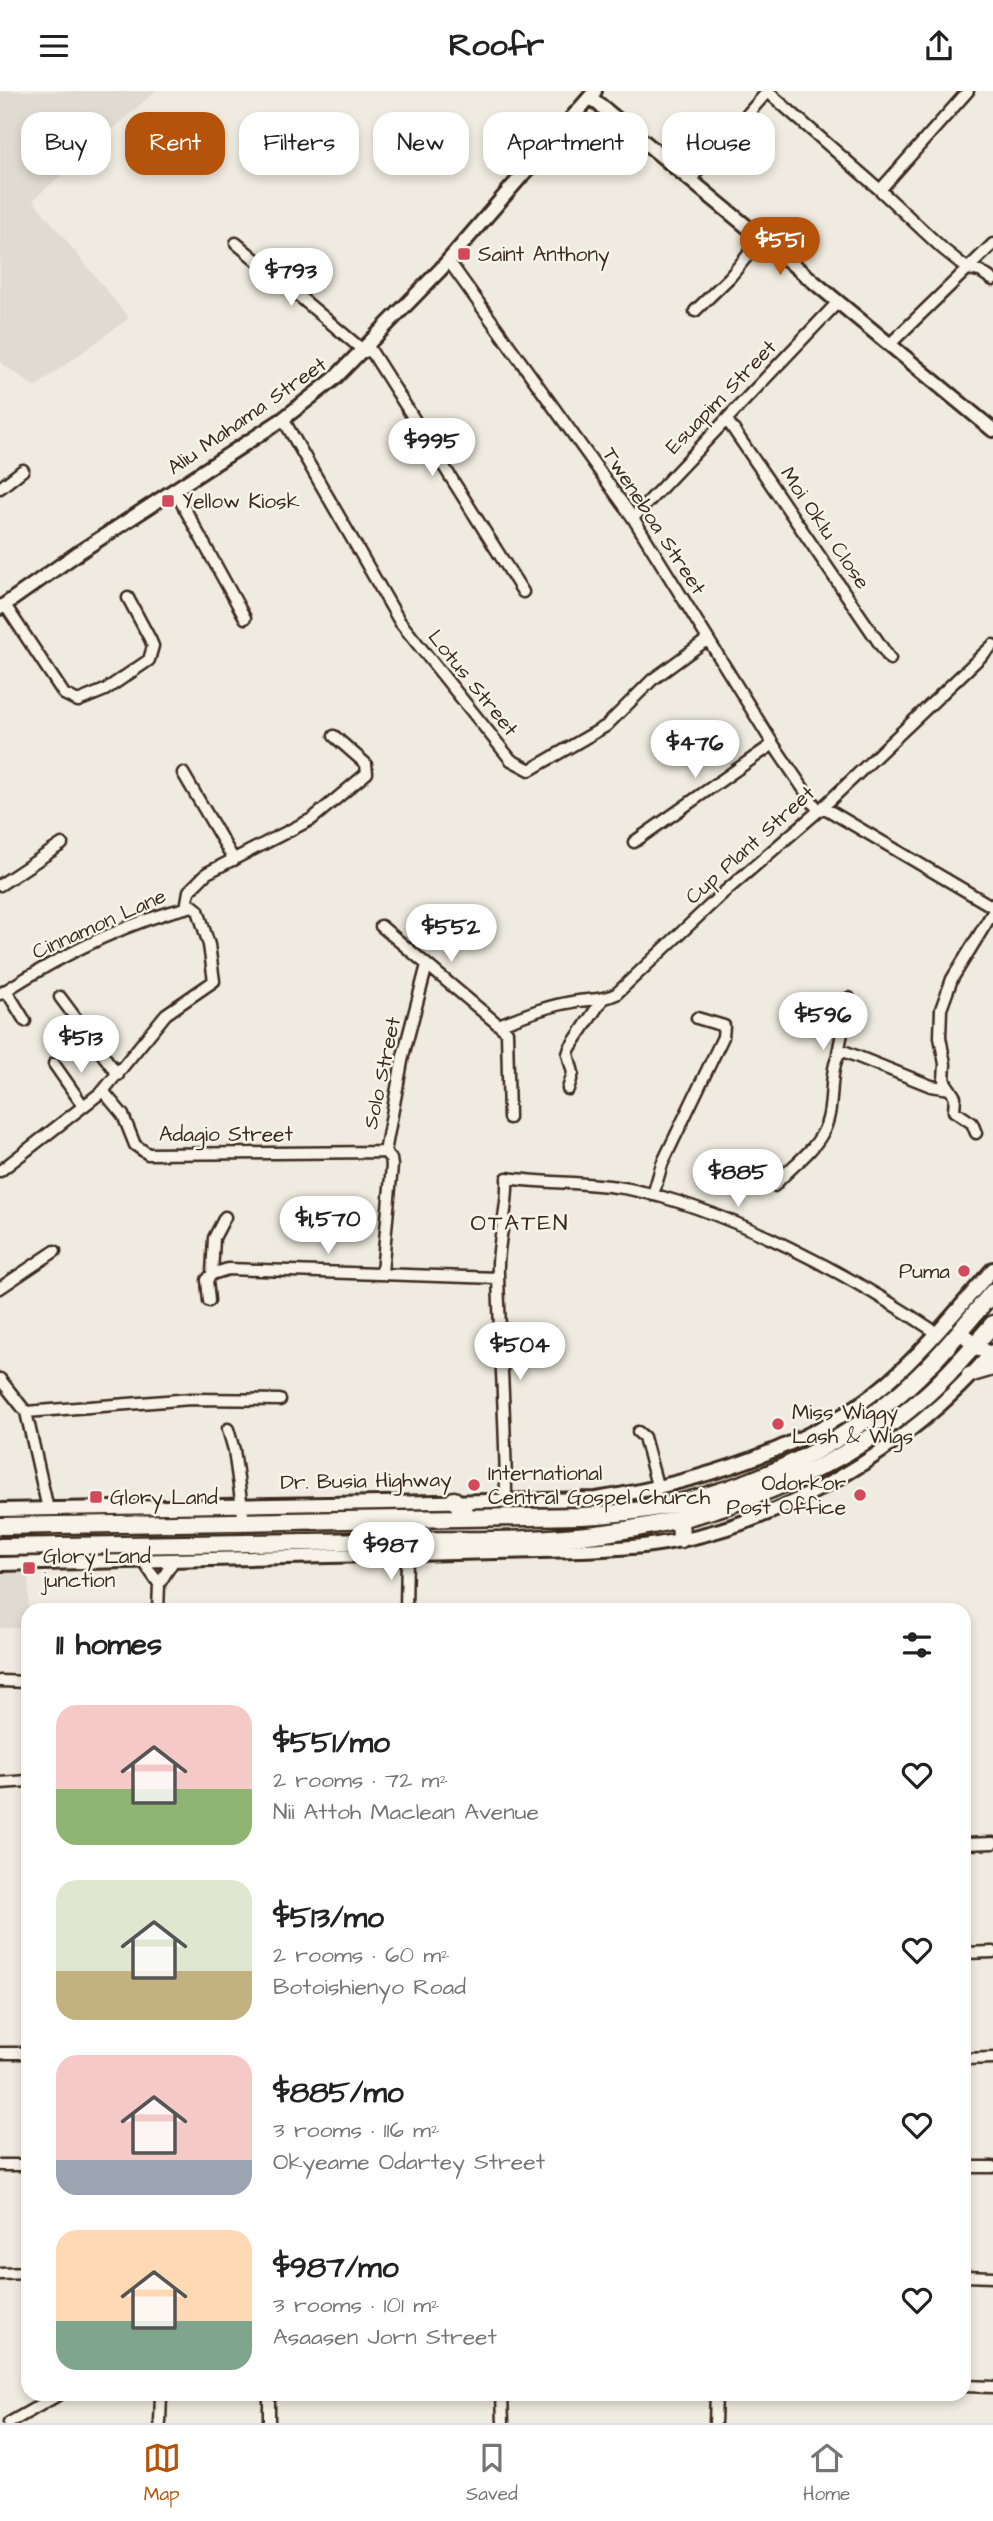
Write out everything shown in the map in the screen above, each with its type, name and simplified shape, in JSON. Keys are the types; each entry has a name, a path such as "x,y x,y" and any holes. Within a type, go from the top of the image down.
{"highway":[{"name":"Dr. Busia Highway","path":"0,1526 122,1524 243,1513 470,1518 613,1515 696,1499 756,1480 830,1443 877,1412 920,1374 993,1292"},
{"path":"975,1343 981,1328 993,1312"},
{"path":"0,1547 574,1535 680,1519 727,1506 807,1473 857,1445 901,1414 943,1379 993,1324"},
{"path":"901,1414 958,1351 961,1343 959,1331"},
{"path":"454,1500 470,1518"},
{"path":"680,1519 681,1539"},
{"path":"122,1524 113,1535 116,1542 123,1545"}],"main road":[{"path":"959,1331 992,1358 969,1375"}],"street":[{"path":"690,180 768,91 968,269 980,271 993,280"},
{"path":"880,190 968,91"},
{"path":"593,94 690,180 993,431"},
{"name":"Aliu Mahama Street","path":"2,606 283,419 366,349 593,94"},
{"path":"695,311 761,239"},
{"path":"236,243 366,349 523,592"},
{"path":"889,345 993,244"},
{"name":"Tweneboa Street","path":"448,260 633,518 773,744 821,808"},
{"name":"Esuapim Street","path":"633,518 837,303"},
{"name":"Lotus Street","path":"283,419 400,622 511,759 530,770 606,726 652,680 708,639"},
{"name":"Moi Oklu Close","path":"727,420 890,659"},
{"path":"0,488 23,470"},
{"path":"175,491 246,618"},
{"path":"2,606 70,698 78,701 88,699 149,660 153,646 128,598"},
{"name":"Cup Plant Street","path":"568,1089 573,1073 568,1054 570,1048 602,1000 621,991 821,808 993,645"},
{"name":"Cinnamon Lane","path":"3,992 79,949 173,909 186,908 194,883 312,819 367,773 366,764 334,736"},
{"path":"634,842 773,744"},
{"path":"183,773 233,860"},
{"path":"821,808 993,910 952,979 941,1009 940,1037 945,1064 944,1080 955,1097 954,1111 972,1123 976,1133"},
{"path":"0,885 62,844"},
{"path":"1,1170 82,1104 103,1091 118,1075 142,1040 166,1014 214,981 202,919 193,906 186,908"},
{"path":"381,926 501,1024 509,1041 509,1118"},
{"name":"Solo Street","path":"382,1272 392,1166 391,1159 385,1152 403,1056 428,965"},
{"path":"3,992 25,1021"},
{"path":"60,997 118,1075"},
{"path":"774,1186 822,1134 832,1103 832,1087 849,998"},
{"path":"501,1024 548,1007 602,1000"},
{"path":"653,1195 662,1164 723,1037 723,1026 697,1018"},
{"path":"838,1053 845,1049 931,1086 950,1089"},
{"path":"54,1064 82,1104"},
{"name":"Adagio Street","path":"103,1091 123,1115 135,1145 148,1154 385,1152"},
{"path":"506,1501 505,1390 497,1277 508,1197 507,1178 577,1182 653,1195 768,1237 899,1307 937,1333"},
{"path":"212,1275 214,1237 225,1217"},
{"path":"0,1288 55,1251"},
{"path":"209,1301 206,1292 207,1280 212,1275 236,1268 497,1277"},
{"name":"Dr. Busia Highway","path":"0,1510 243,1513 454,1500 596,1499 658,1489 743,1462 831,1422 886,1384 937,1333 993,1269"},
{"path":"0,1564 592,1550 652,1545 756,1516 838,1478 892,1443 969,1375"},
{"path":"0,1379 26,1412 48,1509"},
{"path":"26,1412 191,1399 280,1400"},
{"path":"228,1429 234,1450 243,1513"},
{"path":"638,1432 644,1437 658,1489"},
{"path":"406,1603 407,1555"},
{"path":"158,1603 159,1584 174,1560"},
{"path":"143,1561 159,1584"},
{"path":"0,1681 21,1682"},
{"path":"0,1783 21,1782"},
{"path":"971,1844 993,1843"},
{"path":"971,1953 993,1952"},
{"path":"0,2053 21,2053"},
{"path":"971,2059 993,2058"},
{"path":"0,2165 21,2165"},
{"path":"971,2167 993,2167"},
{"path":"0,2274 21,2273"},
{"path":"971,2276 993,2277"},
{"path":"971,2386 993,2388"},
{"path":"9,2423 48,2401"},
{"path":"160,2423 161,2401"},
{"path":"269,2423 270,2401"},
{"path":"502,2401 503,2423"},
{"path":"715,2423 716,2401"}],"shaded area":[{"path":"0,91 156,91 132,112 125,112 125,118 111,131 111,112 21,112 21,175 61,175 33,200 129,318 35,387 0,362"},
{"path":"29,1568 28,1603 21,1603 21,1628 0,1628 0,1569"}],"place":[{"name":"Saint Anthony","path":"464,254"},
{"name":"Yellow Kiosk","path":"168,501"},
{"name":"Puma","path":"964,1271"},
{"name":"Miss Wiggy Lash & Wigs","path":"778,1424"},
{"name":"International Central Gospel Church","path":"474,1485"},
{"name":"Odorkor Post Office","path":"860,1495"},
{"name":"Glory Land","path":"96,1497"},
{"name":"Glory Land junction","path":"29,1568"}],"district":[{"name":"OTATEN","path":"520,1223"}]}
